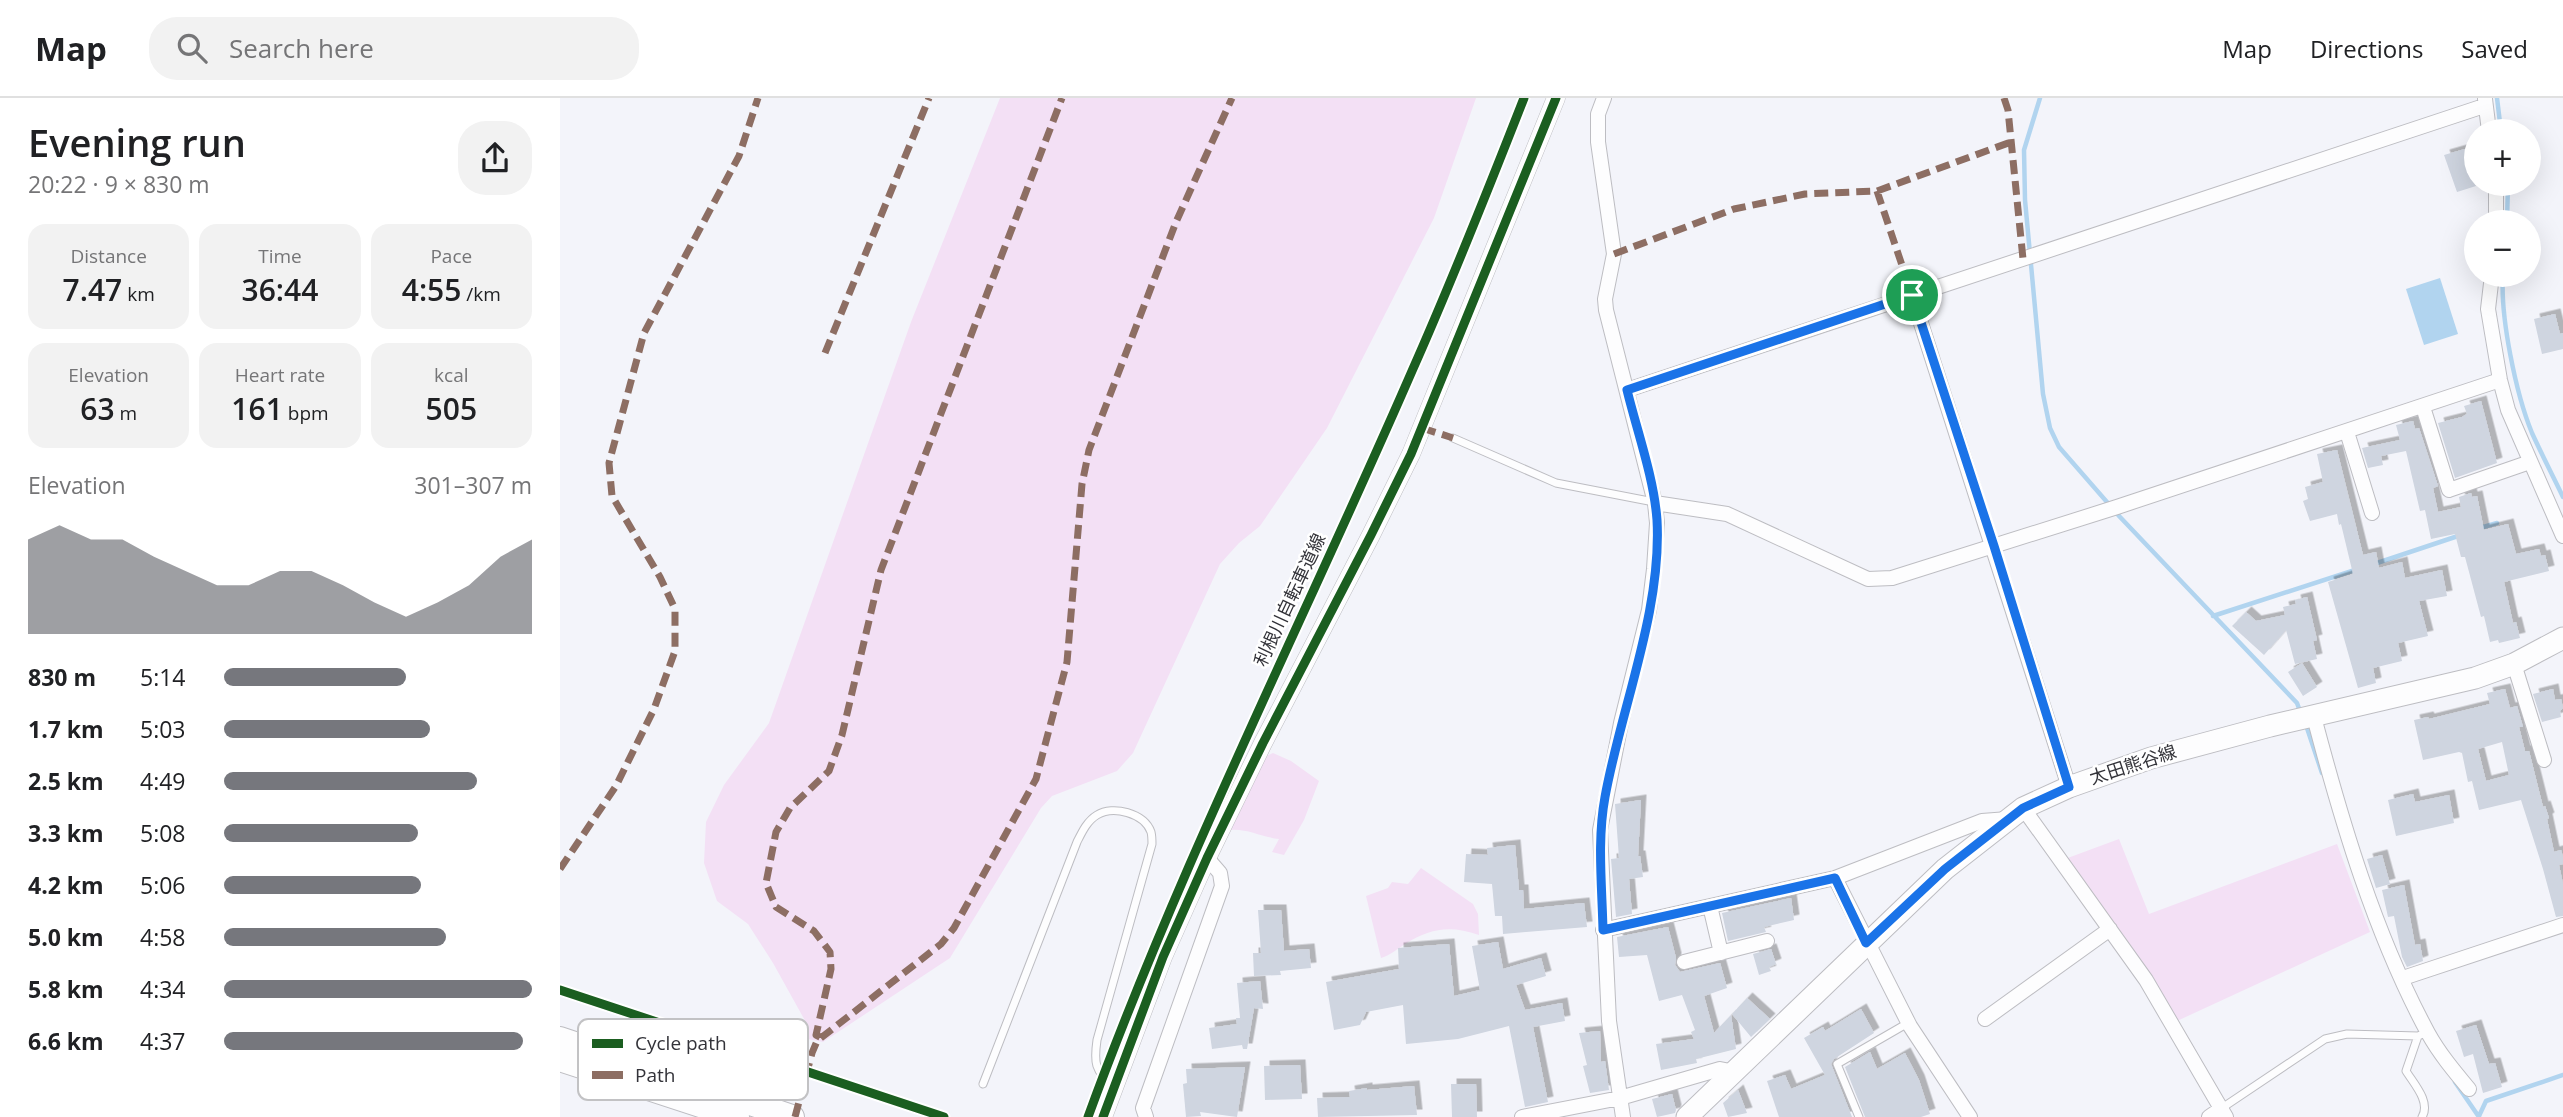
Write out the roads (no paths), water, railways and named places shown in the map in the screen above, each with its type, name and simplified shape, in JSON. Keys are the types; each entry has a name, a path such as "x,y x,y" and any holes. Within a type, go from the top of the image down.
{"highway":[{"path":"560,1039 578,1045"},
{"path":"560,1059 578,1065"},
{"path":"685,1100 737,1117"},
{"path":"741,1100 792,1117"}],"main road":[{"name":"太田熊谷線","path":"1687,1117 1945,869 2016,814 2069,787 2151,758 2448,686 2514,664 2563,638"}],"street":[{"path":"1103,1117 1163,957 1207,858 1411,454 1556,98"},
{"path":"1604,98 1598,114 1598,142 1614,254 1605,299 1655,503 1657,523 1648,610 1620,723 1600,830 1609,1021 1623,1117"},
{"path":"1627,390 2484,102"},
{"path":"2490,287 2488,309 2508,410 2563,536"},
{"path":"1912,295 2069,787"},
{"path":"1655,503 1727,514 1868,579 1892,578 2500,380"},
{"path":"2423,407 2449,489 2530,463"},
{"path":"2347,432 2372,513"},
{"path":"2514,664 2544,760"},
{"path":"2314,717 2364,883 2423,1034 2469,1089"},
{"path":"1603,930 1835,878 1982,821 2016,814 2110,929 2146,980 2224,1112 2209,1117"},
{"path":"1146,1117 1143,1108 1222,886 1220,873 1207,858"},
{"path":"1835,878 1908,1023 1970,1117"},
{"path":"1710,906 1721,953"},
{"path":"2403,978 2563,925"},
{"path":"1985,1019 2110,929"},
{"path":"1684,962 1767,941"},
{"path":"1522,1117 1620,1098 1720,1069 1735,1072"}],"lane":[{"path":"1453,439 1556,483 1655,503"},
{"path":"983,1084 1077,842 1085,826 1095,815 1108,810 1121,811 1141,820 1151,831 1152,844 1097,1040 1096,1060 1099,1072 1114,1084"},
{"path":"1859,1117 1837,1063 1908,1023"},
{"path":"2224,1112 2325,1039 2347,1034 2423,1034 2406,1071 2425,1103 2422,1117"}],"water":[{"path":"2440,278 2458,334 2424,345 2406,289"}],"waterway":[{"path":"2040,98 2024,150 2025,200 2043,394 2050,428 2059,447 2120,517 2297,703 2301,714"},
{"path":"2497,98 2500,119"},
{"path":"2507,210 2508,196"},
{"path":"2503,287 2510,355 2520,398 2532,433 2563,497"},
{"path":"2480,528 2497,523"},
{"path":"2374,564 2458,536"},
{"path":"2213,616 2355,570"},
{"path":"2306,725 2322,773"},
{"path":"2479,1116 2486,1101 2563,1075"},
{"path":"2455,1082 2479,1117"}]}
